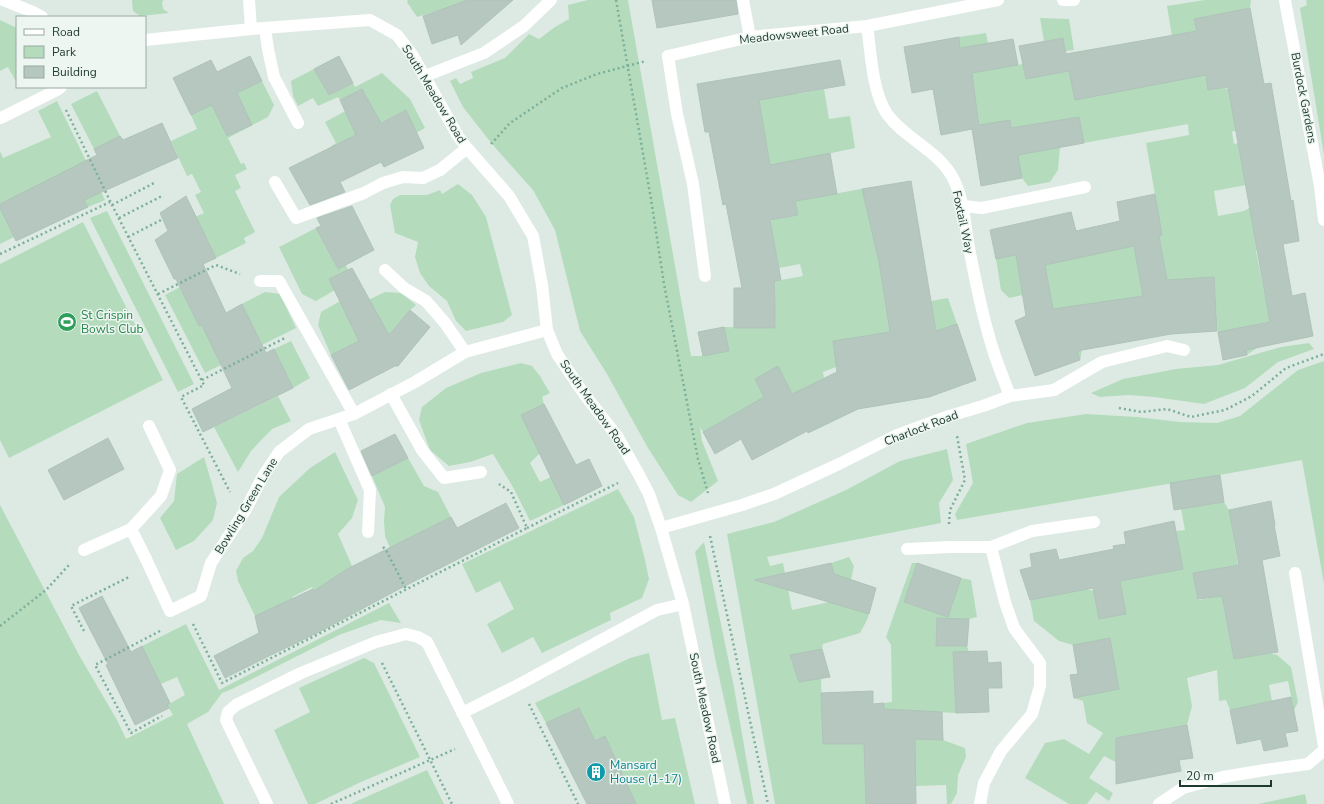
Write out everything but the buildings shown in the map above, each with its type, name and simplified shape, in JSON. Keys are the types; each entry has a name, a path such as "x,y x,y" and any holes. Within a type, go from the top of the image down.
{"street":[{"path":"3,0 40,16"},
{"path":"249,0 251,29"},
{"path":"425,76 484,53 524,26 550,0"},
{"path":"743,0 750,37"},
{"name":"Meadowsweet Road","path":"668,56 750,37 867,26 998,0"},
{"path":"1063,0 1074,0"},
{"name":"Burdock Gardens","path":"1286,3 1320,186 1324,220"},
{"name":"South Meadow Road","path":"146,40 251,29 370,20 397,36 414,56 458,136 509,196 533,236 542,286 547,330 557,354 584,394 617,436 649,494 662,528 683,604 725,804"},
{"name":"Foxtail Way","path":"867,26 877,93 887,114 903,130 933,152 954,180 962,206 981,306 995,357 1010,396"},
{"path":"266,28 268,49 274,77 298,123"},
{"path":"668,56 677,114 693,184 706,276"},
{"path":"1,118 59,89"},
{"path":"275,182 296,218 364,193 383,183 403,177 423,178 440,170 467,148"},
{"path":"962,206 982,208 1085,187"},
{"path":"385,270 404,288 426,301 445,323 465,352"},
{"path":"260,281 279,281 354,414"},
{"name":"Bowling Green Lane","path":"148,563 170,611 201,596 210,563 245,511 262,478 279,452 309,429 354,414 465,352 547,330"},
{"name":"Charlock Road","path":"662,528 742,505 774,494 840,464 895,436 949,416 1010,396 1054,390 1102,362 1166,346 1184,350"},
{"path":"391,394 422,450 444,478 480,472"},
{"path":"339,419 370,490 368,532"},
{"path":"84,550 131,529 161,496 170,470 149,426"},
{"path":"907,549 991,547 1032,531 1094,522"},
{"path":"131,529 148,563"},
{"path":"980,804 984,783 1001,751 1032,714 1040,686 1040,663 1014,628 991,547"},
{"path":"1295,573 1324,746"},
{"path":"462,712 516,686 657,610 683,604"},
{"path":"267,804 226,720 228,712 236,705 302,673 376,642 406,634 418,637 428,642 508,804"},
{"path":"1159,804 1183,788 1223,777 1308,764 1324,750"}],"path":[{"path":"616,0 651,199 664,284 698,459 710,498"},
{"path":"486,146 492,144 510,123 562,88 597,74 668,56"},
{"path":"59,89 110,202 202,380 204,385 181,397 230,492 245,511"},
{"path":"112,205 156,182"},
{"path":"118,218 162,196"},
{"path":"0,254 110,202"},
{"path":"128,237 162,219"},
{"path":"158,294 216,266 260,281"},
{"path":"202,380 305,327"},
{"path":"1119,408 1140,412 1167,409 1191,417 1224,410 1252,396 1286,368 1324,354"},
{"path":"949,529 950,510 965,480 956,434"},
{"path":"480,472 511,492 527,528"},
{"path":"183,604 222,683 406,588 638,473"},
{"path":"368,532 386,550 406,588"},
{"path":"710,533 768,804"},
{"path":"0,626 46,590 84,550"},
{"path":"84,631 71,606 148,563"},
{"path":"162,630 95,666 131,733 162,716"},
{"path":"381,661 452,804"},
{"path":"527,701 578,804"},
{"path":"331,804 455,750"}],"green space":[{"path":"132,0 164,0 162,2 163,9 169,13 140,16 133,11"},
{"path":"408,0 475,0 441,14 439,10 417,17 407,2"},
{"path":"588,0 628,0 691,356 703,356 728,351 724,327 774,328 776,281 803,276 800,264 774,269 778,261 770,222 772,220 798,215 793,189 742,156 768,151 763,125 728,101 795,77 798,94 824,89 829,119 850,116 855,148 804,159 812,198 866,188 886,309 948,298 957,324 848,366 836,367 823,372 824,378 790,395 789,389 733,423 725,419 703,432 700,427 702,441 718,481 691,502 678,495 648,448 607,374 580,331 555,230 533,190 492,144 463,107 450,81 456,78 460,84 473,78 471,72 505,58 529,34 539,39 569,19 568,5"},
{"path":"1205,0 1251,0 1250,8 1194,19 1209,90 1224,88 1229,89 1237,130 1232,132 1234,144 1238,143 1246,185 1214,191 1218,216 1244,211 1251,207 1259,248 1256,251 1264,290 1277,299 1281,320 1252,325 1257,348 1247,355 1242,331 1218,335 1214,278 1174,280 1168,287 1164,263 1138,267 1142,292 1146,298 1107,306 1103,302 1077,306 1082,339 1080,360 1070,333 1023,295 1009,298 1001,290 996,259 1034,251 1080,230 1085,256 1124,242 1162,235 1146,143 1189,135 1188,124 1084,143 1079,117 1060,147 1058,170 1050,182 1028,186 1022,178 1010,121 980,127 974,87 939,92 962,60 959,37 986,33 993,69 1023,64 1026,79 1069,71 1075,97 1175,55 1167,6"},
{"path":"1306,0 1324,0 1324,155 1300,8 1307,5"},
{"path":"1040,18 1069,19 1074,50 1066,51 1063,38 1044,41"},
{"path":"0,20 16,28 16,81 8,67 0,71"},
{"path":"314,69 329,95 353,83 355,87 382,73 410,99 425,128 416,133 406,110 365,130 333,155 330,147 336,143 325,122 368,99 362,89 340,100 338,97 318,106 313,98 298,106 293,96 291,81"},
{"path":"262,81 274,105 268,117 228,138 241,164 244,163 247,169 235,175 241,188 235,191 255,232 244,238 246,243 216,258 195,217 204,213 195,195 201,192 192,174 187,176 171,141 197,129 191,115"},
{"path":"97,91 120,136 94,149 71,104"},
{"path":"57,101 105,200 88,207 68,170 0,204 0,151 3,158 51,137 38,111"},
{"path":"458,184 472,195 486,217 512,315 503,322 466,331 456,321 447,301 429,286 420,273 415,257 418,242 395,233 390,205 393,199 400,195 427,195 440,190 442,194"},
{"path":"0,208 14,237 0,244"},
{"path":"107,211 194,384 178,392 90,218"},
{"name":"St Crispin Bowls Club","path":"83,222 163,380 9,458 0,440 0,264"},
{"path":"316,228 337,268 346,265 348,270 329,279 335,290 316,301 302,294 279,247"},
{"path":"180,287 199,326 203,325 221,365 205,373 165,295"},
{"path":"265,292 280,294 296,328 262,345 242,304"},
{"path":"385,292 401,293 416,305 385,340 331,355 318,325 321,312 340,301 345,311"},
{"path":"291,341 310,378 293,388 274,349"},
{"path":"1309,343 1314,349 1278,362 1245,388 1204,404 1129,395 1100,397 1091,393 1123,379 1176,369 1218,365 1281,347"},
{"path":"1324,361 1324,584 1302,460 957,520 955,514 973,483 966,444 1027,423 1086,414 1137,417 1180,422 1217,423 1240,416 1298,370"},
{"path":"521,363 532,366 550,393 542,397 544,404 521,415 540,453 530,463 540,482 551,477 564,505 530,521 514,489 493,454 470,462 449,466 430,450 419,420 422,407 446,388 481,373"},
{"path":"278,396 291,421 272,429 251,451 238,472 214,427"},
{"path":"947,449 953,480 939,503 941,523 767,557 770,566 783,563 792,610 839,600 831,563 849,557 854,566 851,580 869,614 860,633 823,644 822,649 790,655 799,682 821,678 823,744 849,744 885,738 884,703 892,702 891,645 886,637 912,563 917,563 904,602 922,608 950,611 961,578 971,580 977,617 969,619 937,618 936,646 967,646 969,652 953,653 956,713 913,711 913,739 943,740 965,748 966,757 958,775 957,793 951,804 947,804 946,785 916,786 915,773 865,775 866,804 775,804 727,534 774,522 846,490 900,461"},
{"path":"335,452 358,500 352,518 338,534 352,566 315,593 312,587 292,597 294,601 272,608 255,616 238,581 236,571 243,558 253,551 262,538 279,497 310,468"},
{"path":"204,457 217,503 213,520 194,541 176,550 160,518 174,501 177,474"},
{"path":"408,458 424,486 438,492 451,517 390,548 385,536 385,507 372,476"},
{"path":"618,489 634,517 645,560 649,579 642,598 610,613 611,620 542,653 533,637 502,653 487,624 514,609 500,581 476,593 462,564"},
{"path":"1224,502 1229,510 1238,565 1193,573 1199,600 1225,595 1223,604 1234,659 1269,653 1277,655 1291,667 1298,702 1294,710 1288,681 1269,685 1272,701 1230,710 1226,700 1219,701 1217,670 1187,678 1192,706 1187,725 1123,737 1129,769 1104,756 1089,778 1113,793 1109,801 1096,792 1087,804 1069,804 1025,778 1045,743 1064,739 1089,754 1103,733 1087,723 1083,701 1074,698 1119,689 1110,638 1073,645 1059,641 1034,621 1030,600 1087,589 1094,591 1099,619 1126,614 1120,581 1183,569 1176,531 1185,530 1181,509"},
{"path":"0,505 79,655 117,720 126,739 173,715 167,705 185,695 177,677 161,684 142,646 186,624 219,690 389,603 401,623 381,620 339,635 222,693 208,712 187,724 224,804 0,804"},
{"path":"704,542 734,687 754,804 747,804 715,658 695,552"},
{"path":"649,653 662,720 675,718 695,804 636,804 605,736 595,741 579,708 546,723 535,703 630,658"},
{"path":"364,658 374,663 420,757 361,782 315,804 308,804 274,730 310,712 299,688"},
{"path":"427,770 444,804 351,804 357,801"},
{"path":"1305,794 1307,804 1258,804"}],"place":[{"name":"St Crispin Bowls Club","path":"67,322"},
{"name":"Mansard House (1-17)","path":"596,772"}]}
